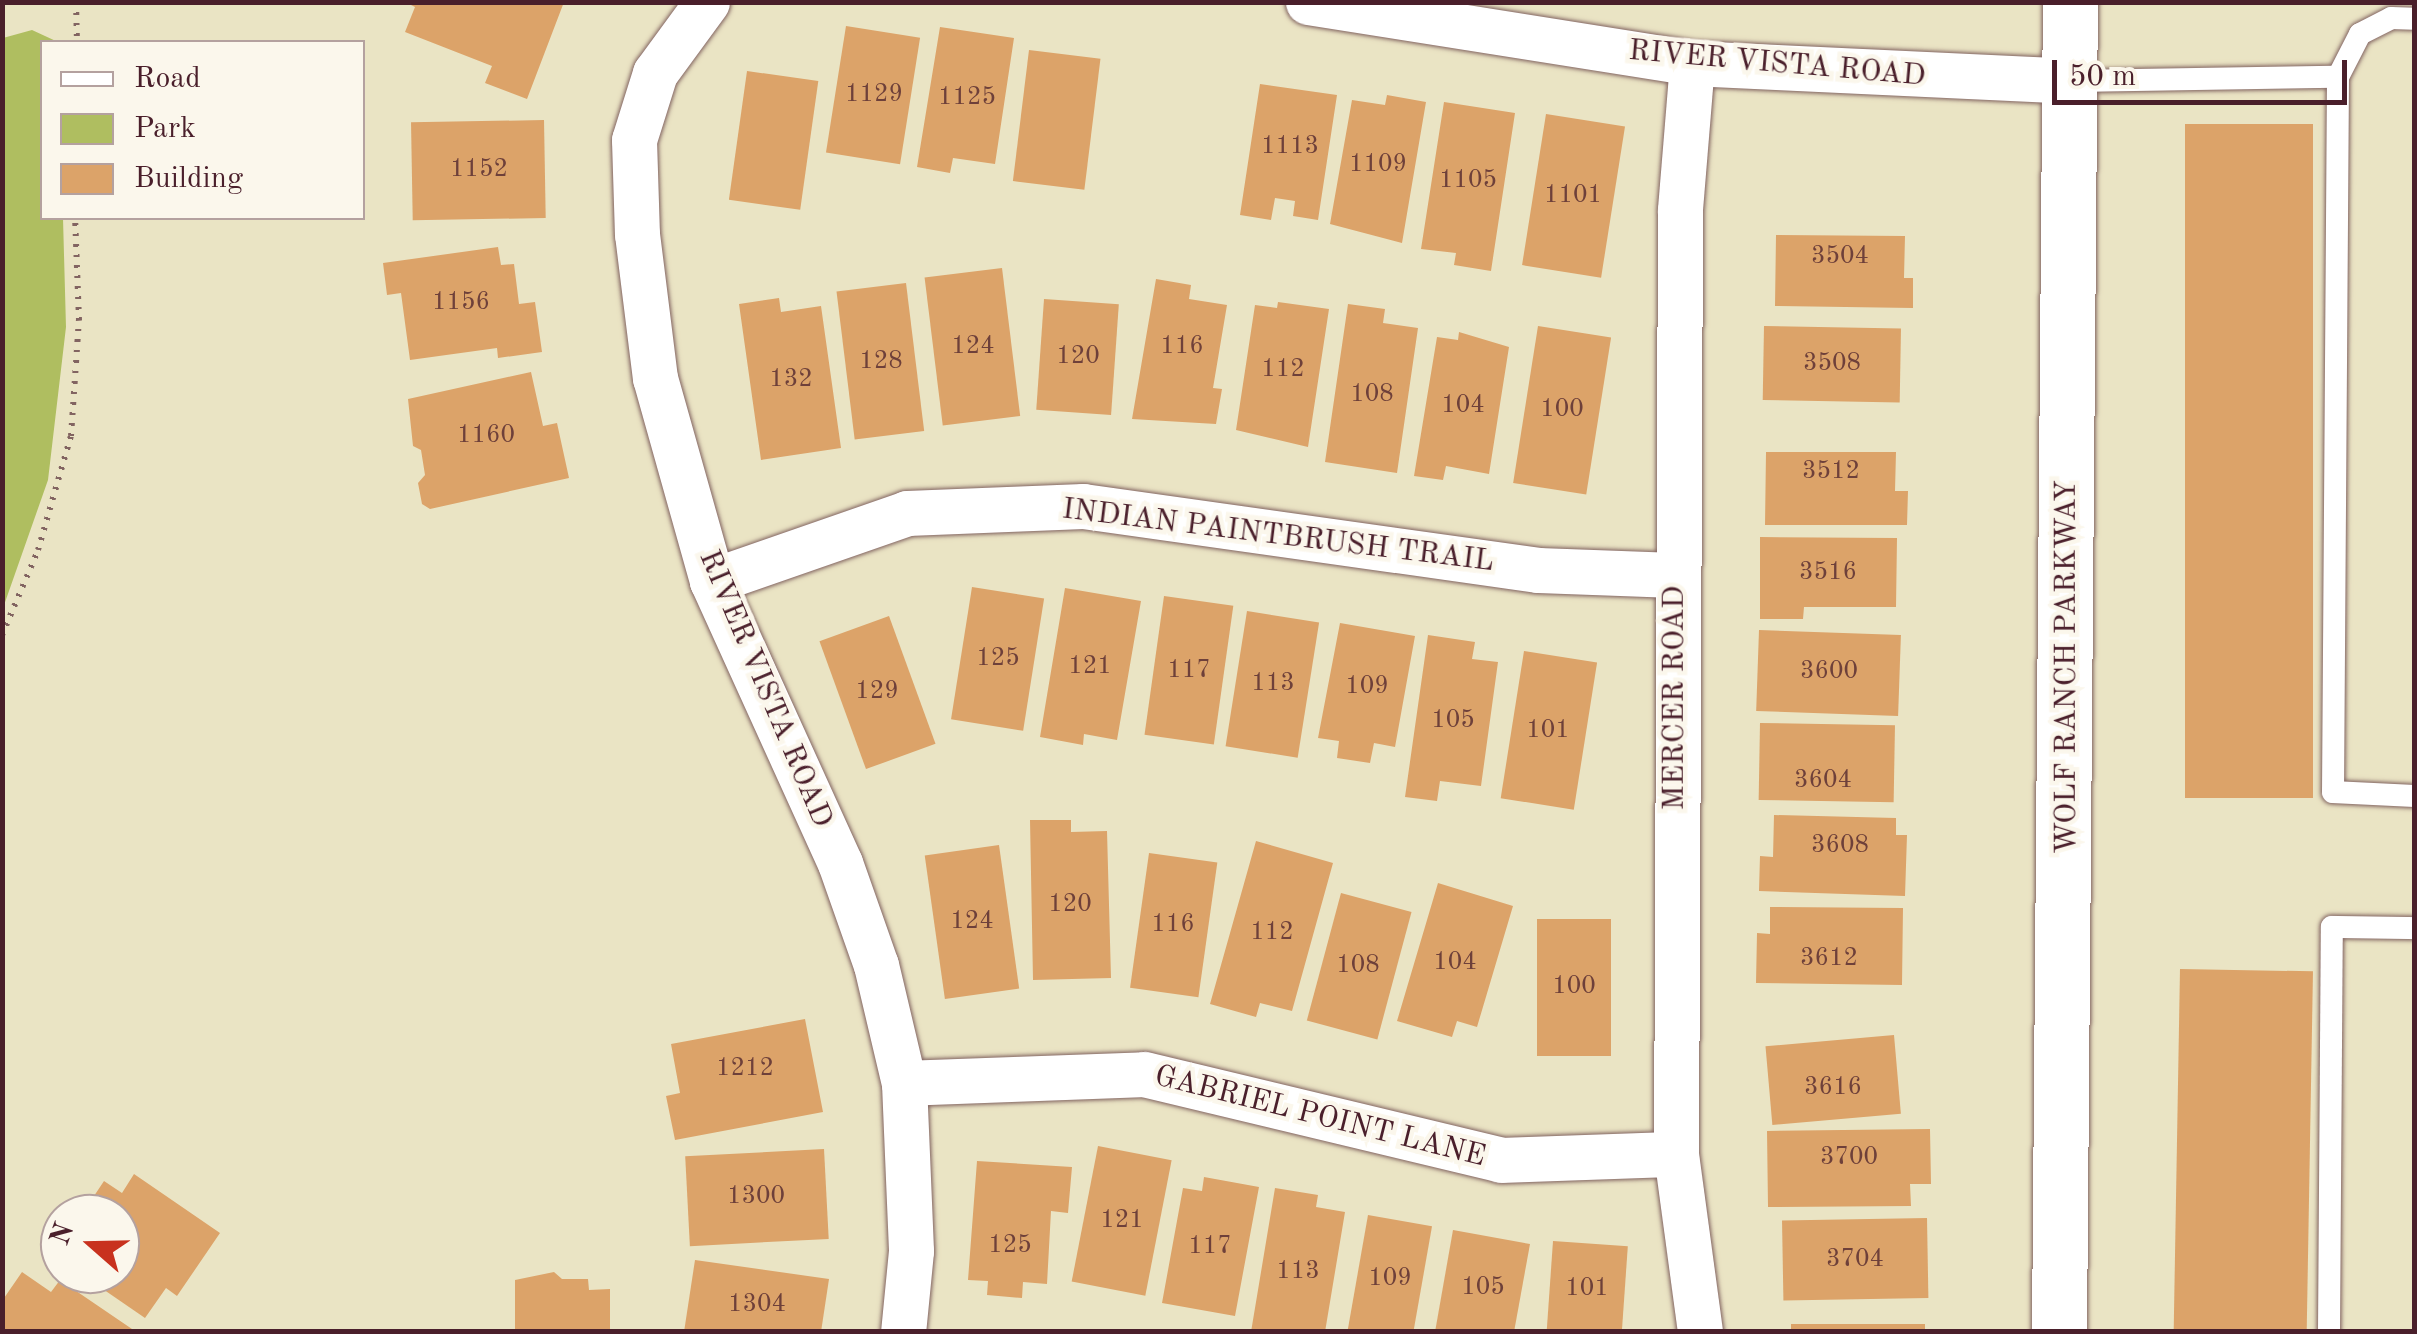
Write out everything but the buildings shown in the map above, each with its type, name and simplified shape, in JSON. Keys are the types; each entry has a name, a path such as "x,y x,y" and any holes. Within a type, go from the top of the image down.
{"street":[{"name":"RIVER VISTA ROAD","path":"708,2 655,73 634,140 637,234 655,378 712,581 840,862 876,965 904,1083 911,1251 904,1332"},
{"name":"RIVER VISTA ROAD","path":"1308,2 1692,62 2069,81"},
{"name":"WOLF RANCH PARKWAY","path":"2059,1332 2070,2"},
{"name":"MERCER ROAD","path":"1692,62 1680,210 1675,576 1676,1154 1700,1332"},
{"name":"INDIAN PAINTBRUSH TRAIL","path":"712,581 907,512 1083,506 1538,570 1675,576"},
{"name":"GABRIEL POINT LANE","path":"904,1083 1144,1074 1502,1160 1676,1154"}],"lane":[{"path":"2414,18 2391,18 2360,34 2338,77 2333,792 2414,796"},
{"path":"2069,81 2338,77"},
{"path":"2329,1332 2332,927 2414,928"}],"path":[{"path":"76,2 77,40"},
{"path":"2,635 38,550 71,436 79,320 75,220"}],"green space":[{"path":"32,30 54,40 40,40 40,220 63,220 66,327 48,480 3,608 3,38"}]}
